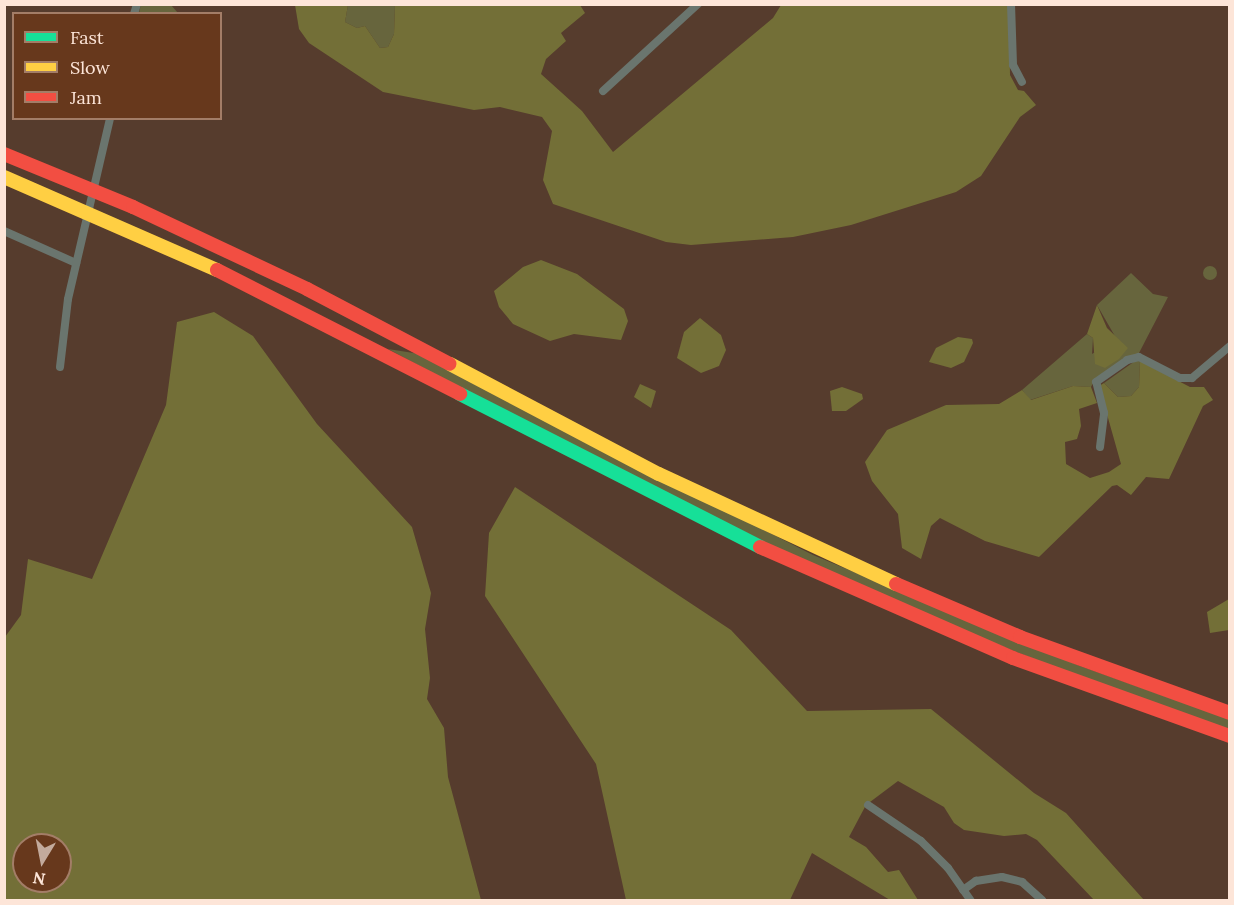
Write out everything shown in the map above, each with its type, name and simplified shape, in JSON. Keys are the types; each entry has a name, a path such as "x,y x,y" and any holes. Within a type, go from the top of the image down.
{"highway":[{"path":"4,154 133,207 297,284 658,474 807,546 1020,637 1230,713"},
{"path":"4,177 244,282 659,498 799,567 1013,658 1230,736"}],"street":[{"path":"603,91 698,4"},
{"path":"1011,4 1013,65 1022,82"},
{"path":"60,367 76,263 110,120"},
{"path":"4,231 76,263"},
{"path":"1100,447 1104,413 1096,382 1139,357 1180,378 1192,378 1230,346"},
{"path":"868,805 921,841 970,900"},
{"path":"963,890 976,881 1002,877 1022,882 1042,900"}],"shaded area":[{"path":"141,4 171,5 177,12 139,12"},
{"path":"295,5 348,5 345,22 357,28 365,26 380,48 388,47 394,34 395,5 580,5 585,13 561,33 566,41 546,59 541,74 582,111 613,152 773,18 781,5 1009,5 1010,75 1018,90 1024,91 1036,105 1020,117 981,176 956,192 851,225 793,237 691,245 666,242 553,204 543,180 552,131 542,117 500,107 474,110 383,92 309,43 299,29"},
{"path":"348,5 395,5 394,34 388,47 380,48 365,26 357,28 345,22"},
{"path":"541,260 577,274 624,309 628,321 621,340 574,334 550,341 513,324 499,307 494,291 523,267"},
{"path":"1207,266 1213,266 1217,273 1213,280 1207,280 1203,276 1203,270"},
{"path":"1131,273 1153,294 1168,297 1139,353 1094,381 1091,387 1073,386 1030,400 1022,390 1087,334 1093,338 1092,354 1116,338 1097,305"},
{"path":"1097,305 1107,328 1128,348 1119,359 1105,368 1095,364 1093,338 1087,334"},
{"path":"214,312 253,336 317,424 412,527 431,593 425,629 430,678 427,699 444,728 448,777 481,900 5,900 5,637 21,615 28,559 92,579 166,405 177,322"},
{"path":"700,318 721,335 726,350 719,366 701,373 677,358 684,332"},
{"path":"958,337 972,339 973,343 964,362 951,368 929,362 936,348"},
{"path":"388,349 420,354 813,555 1080,666 1229,719 1229,730 1069,673 895,603 665,496"},
{"path":"1135,361 1140,361 1139,387 1131,396 1118,397 1104,383"},
{"path":"1140,361 1190,387 1204,387 1213,400 1203,406 1169,479 1146,477 1131,495 1117,485 1112,486 1039,557 985,541 940,518 931,526 921,559 902,548 898,514 872,481 865,462 887,430 946,405 999,404 1022,390 1031,400 1073,386 1091,387 1097,403 1079,409 1081,426 1077,439 1065,442 1066,464 1090,478 1109,472 1121,464 1099,386 1104,383 1118,397 1131,396 1139,387"},
{"path":"640,384 656,391 651,408 634,397"},
{"path":"842,387 862,394 863,399 846,411 832,411 830,391"},
{"path":"515,487 731,630 807,711 931,709 1034,793 1066,813 1144,900 1094,900 1037,840 1026,834 1004,836 964,830 954,823 944,807 898,781 866,805 849,837 866,847 888,872 899,870 918,900 890,900 812,853 790,900 626,900 596,764 485,596 489,533"},
{"path":"1229,599 1229,630 1210,633 1207,612"}],"traffic: fast":[{"path":"460,394 760,547"}],"traffic: slow":[{"path":"4,177 217,270"},
{"path":"450,364 659,474 896,584"}],"traffic: jam":[{"path":"4,154 133,207 307,289 450,364"},
{"path":"217,270 460,394"},
{"path":"760,547 1013,658 1230,736"},
{"path":"896,584 1020,637 1230,713"}]}
